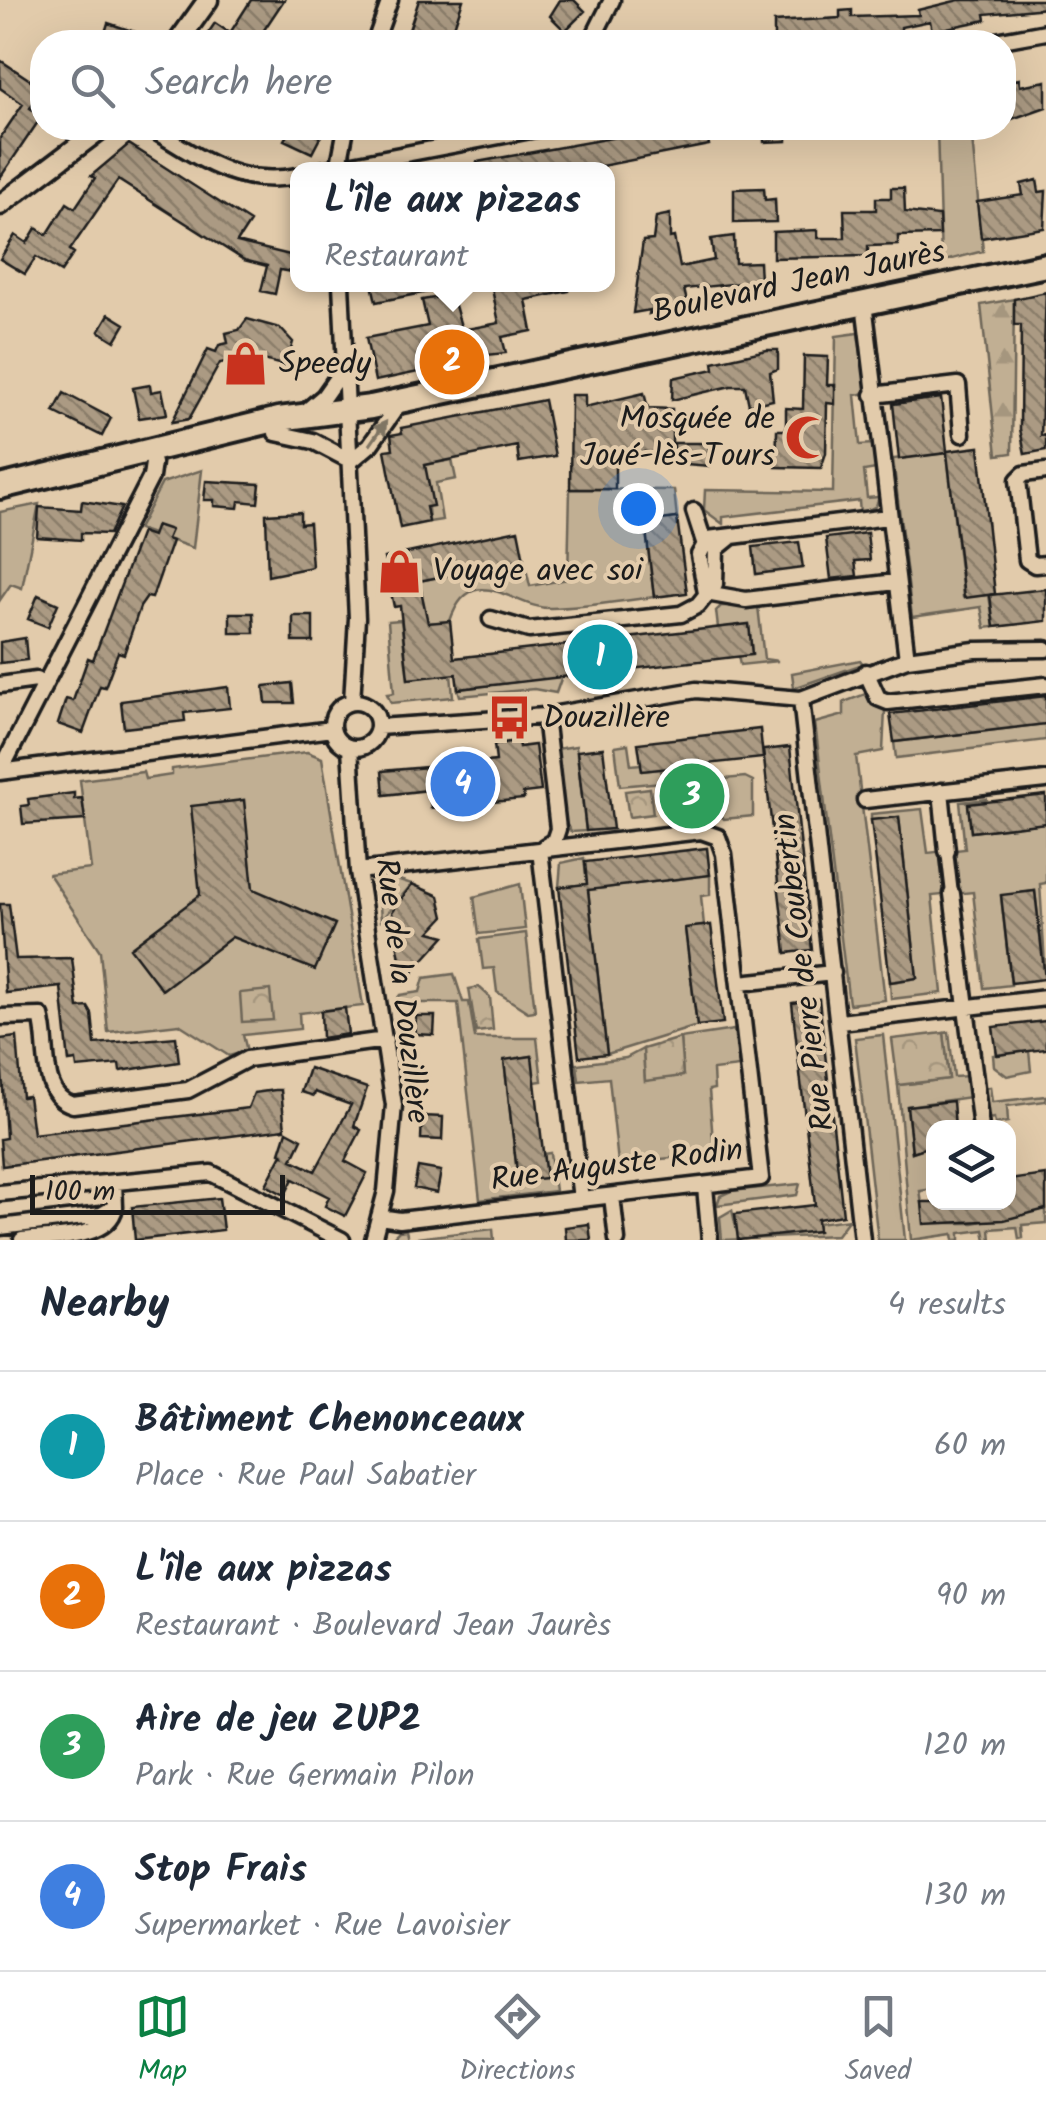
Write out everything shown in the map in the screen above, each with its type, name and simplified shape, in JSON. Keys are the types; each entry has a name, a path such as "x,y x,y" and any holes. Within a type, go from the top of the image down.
{"main road":[{"name":"Boulevard Jean Jaurès","path":"61,474 88,477 154,463 339,414 1046,265"},
{"name":"Boulevard Jean Jaurès","path":"0,486 299,417 339,414"}],"street":[{"path":"187,30 208,0"},
{"path":"379,30 390,0"},
{"path":"597,30 612,0"},
{"path":"1016,37 1046,32"},
{"path":"0,204 86,140"},
{"path":"170,140 220,170 243,178 290,176"},
{"path":"364,162 479,140"},
{"path":"341,292 344,368 339,414 351,461 356,618 352,702"},
{"path":"864,303 907,659"},
{"path":"299,417 324,396 344,368"},
{"path":"873,395 958,386 962,434"},
{"path":"351,461 370,446 401,401"},
{"path":"276,433 313,442 351,461"},
{"path":"0,772 151,477 154,463"},
{"path":"1046,471 1024,474 1018,480 1028,560 1032,564 1046,564"},
{"path":"694,511 704,542 699,554 706,593"},
{"path":"704,542 888,517"},
{"path":"491,620 529,630 681,614 698,605 716,579 716,548 732,536"},
{"path":"706,593 746,600 896,582"},
{"path":"378,727 545,716 696,690 800,698 907,659 975,650 1046,648"},
{"path":"866,672 878,698 888,702 1046,684"},
{"path":"0,685 36,680 44,685"},
{"name":"Rue Pierre de Coubertin","path":"800,698 862,1240"},
{"path":"352,702 372,710 378,727 366,745 350,748 337,740 332,728 338,708 352,702"},
{"path":"358,871 540,850 554,841 558,829 545,716"},
{"path":"0,772 332,728"},
{"name":"Rue de la Douzillère","path":"350,748 358,871 394,1104 392,1146 373,1240"},
{"path":"865,800 1046,780"},
{"path":"940,792 980,1120"},
{"name":"Rue Auguste Rodin","path":"379,1217 400,1220 761,1178 740,983 718,837 701,831 540,850"},
{"path":"540,850 581,1199"},
{"path":"740,983 834,973"},
{"path":"840,1022 1046,998"},
{"path":"0,1017 40,1016 52,1091 62,1102 73,1104 188,1090 247,1059 385,1040"},
{"path":"0,1193 212,1173 342,1240"},
{"path":"22,1240 99,1231 112,1220 114,1182"},
{"path":"705,1186 710,1240"},
{"path":"612,1196 617,1240"},
{"path":"0,1227 101,1215 115,1206"}],"green space":[{"path":"937,140 972,140 983,251 941,262"},
{"path":"1014,299 1012,453 997,455 981,305"},
{"path":"858,333 867,393 855,395 860,445 873,444 876,469 864,471 867,498 879,497 876,506 860,514 859,501 723,517 723,524 704,510 705,490 833,492 836,336"},
{"path":"947,453 963,597 989,595 994,627 985,628 981,607 912,617 893,459"},
{"path":"452,460 456,479 436,483 442,520 429,522 425,465"},
{"path":"202,470 193,548 138,529 162,483"},
{"path":"570,489 674,490 677,518 645,523 654,597 551,608 482,589 470,592 459,602 450,621 427,623 419,581 524,560 530,586 568,579"},
{"path":"39,504 22,588 11,584 0,600 0,512"},
{"path":"721,606 758,606 764,659 778,661 740,665 738,656 752,654 749,625 718,628 716,611"},
{"path":"401,620 408,679 451,674 453,697 391,703 387,694 394,693 388,621"},
{"path":"860,660 863,664 794,688 792,673"},
{"path":"562,676 556,693 534,689 460,696 458,689"},
{"path":"868,693 875,706 885,710 883,751 856,756 885,1000 849,1004 815,723 844,715 844,702"},
{"path":"1046,724 1046,740 896,758 894,742"},
{"path":"628,744 631,765 641,764 642,771 661,769 662,782 620,786 615,746"},
{"path":"576,746 586,831 571,832 565,822 556,749"},
{"path":"307,752 322,758 363,1006 299,1013 300,1029 243,1035 247,1051 229,1056 179,1024 108,1032 100,951 49,874 91,869 80,780 143,772 145,779 172,775 172,769"},
{"path":"745,777 753,781 753,816 724,819 718,813 714,780"},
{"path":"710,781 712,807 674,812 672,785"},
{"path":"650,788 653,814 629,817 625,791"},
{"path":"988,799 968,804 971,832 1046,823 1046,883 1040,884 1046,981 1035,891 1001,896 1011,985 984,988 973,892 932,896 942,993 891,999 890,982 917,978 899,817 871,820 871,814 922,809 928,853 965,849 960,802"},
{"path":"584,858 587,884 559,887 561,863"},
{"path":"710,875 710,895 701,896 704,926 685,928 697,1026 607,1054 588,890"},
{"path":"393,878 412,884 381,920 379,890"},
{"path":"520,884 525,929 479,934 474,897"},
{"path":"526,933 535,1011 528,1012 497,992 494,968 483,969 479,939"},
{"path":"454,974 463,1002 469,1002 475,1038 537,1038 542,1081 534,1082 531,1056 504,1061 518,1180 545,1178 543,1154 550,1153 555,1191 480,1200 458,1003 394,1003 400,995 420,992 424,978"},
{"path":"479,987 490,997 493,1030 476,1032 469,989"},
{"path":"270,990 273,1020 242,1022 240,993"},
{"path":"734,1030 739,1067 713,1070 714,1089 709,1090 714,1154 618,1163 609,1078 579,1081 577,1064 626,1058 643,1049 645,1080 683,1076 680,1038"},
{"path":"949,1032 954,1077 968,1076 970,1097 907,1106 912,1152 926,1147 926,1190 920,1191 925,1223 973,1223 1046,1209 1046,1223 1022,1225 1023,1238 1019,1239 1017,1227 990,1229 991,1240 986,1240 984,1230 960,1233 960,1240 954,1240 953,1234 911,1240 898,1085 949,1079 944,1033"},
{"path":"944,1033 949,1079 898,1085 892,1039"},
{"path":"883,1035 905,1240 878,1240 855,1038"},
{"path":"680,1038 683,1076 645,1081 643,1049"},
{"path":"1029,1051 1031,1071 1007,1076 994,1066 993,1055"},
{"path":"990,1087 992,1102 1046,1096 1046,1101 1007,1106 1008,1120 988,1119 984,1088"},
{"path":"800,1184 797,1195 717,1205 720,1196 731,1191"},
{"path":"732,1210 739,1239 722,1240 720,1217"},
{"path":"849,1219 837,1235 749,1239 818,1231 817,1223"},
{"path":"493,1229 494,1240 390,1240 406,1230 408,1239"}],"building":[{"path":"251,0 284,0 264,30 232,30"},
{"path":"419,0 463,0 453,30 409,30"},
{"path":"560,0 574,0 585,11 566,30 550,16"},
{"path":"959,0 1046,0 1046,8 985,14 986,20 937,30 932,30 930,21 901,30 774,30 774,22 840,18 840,11 852,10 852,17 919,15 918,10"},
{"path":"108,23 129,30 106,30"},
{"path":"0,60 30,80 30,134 0,178 0,138 23,104 0,88"},
{"path":"1016,80 1020,86 1046,81 1046,107 1016,118"},
{"path":"284,140 319,140 312,153"},
{"path":"600,140 708,140 709,145 615,163 477,162"},
{"path":"129,144 250,222 237,242 290,255 290,272 280,270 275,294 261,291 267,266 244,260 118,180 70,250 74,253 61,272 36,257 25,274 0,259 15,235 27,243 36,228 47,235 67,203 75,208 95,178 91,176"},
{"path":"1037,180 1039,192 1046,191 1044,228 981,238 977,202 1023,195 1021,184"},
{"path":"764,188 765,200 775,199 776,222 734,223 734,189"},
{"path":"891,188 904,188 905,212 939,216 940,235 898,236 898,245 868,246 868,256 773,258 773,232 818,230 818,238 845,238 844,210 876,210 876,198 891,198"},
{"path":"670,214 670,238 674,237 680,267 714,260 711,239 734,236 735,263 759,262 760,281 684,289 687,302 649,314 650,310 633,313 643,241 653,240 656,217"},
{"path":"374,292 428,292 376,302"},
{"path":"493,292 564,292 526,300 532,331 502,337 506,353 465,357 466,362 375,381 366,338 428,326 422,300 452,295 462,330 499,323"},
{"path":"1046,292 1041,436 1046,435 1046,450 1025,454 1020,429 1021,325 1014,325 1014,299"},
{"path":"109,314 125,324 115,341 99,331"},
{"path":"247,319 280,328 293,342 286,366 241,354 239,359 220,363 189,419 172,422 208,349 216,352 219,345 228,343 226,333 239,330"},
{"path":"778,350 778,369 770,372 773,400 749,405 745,386 731,386 672,400 673,378 714,369 713,362"},
{"path":"804,356 828,357 827,385 835,385 835,404 827,403 826,453 821,468 776,467 777,430 786,430 786,408 803,409"},
{"path":"150,385 151,392 162,390 167,414 139,418 133,388"},
{"path":"64,393 111,418 102,436 54,412"},
{"path":"644,393 648,408 672,409 672,452 615,452 615,489 570,489 571,395 585,395 585,407"},
{"path":"941,398 947,451 979,447 995,594 964,598 947,453 899,459 893,404"},
{"path":"544,400 555,456 519,462 517,446 425,465 433,506 426,507 429,522 400,528 385,450 393,449 391,435 402,433 401,428"},
{"path":"674,443 709,443 709,466 674,463"},
{"path":"206,481 260,484 258,503 239,501 238,508 214,506 214,500 204,500"},
{"path":"82,501 122,507 109,534 81,533 81,540 37,537 39,507 81,510"},
{"path":"300,512 300,524 309,523 312,567 268,576 266,514"},
{"path":"677,518 687,593 654,597 645,522"},
{"path":"156,525 171,530 167,539 172,541 152,598 147,597 140,607 124,654 118,652 105,687 100,686 83,733 58,724 66,699 73,701 88,658 93,660 141,532 152,536"},
{"path":"518,530 524,560 419,581 428,623 450,621 454,658 749,624 752,655 458,689 456,674 408,679 400,606 394,607 384,558"},
{"path":"867,533 870,560 855,561 857,576 831,579 826,538"},
{"path":"799,542 803,568 756,574 753,547"},
{"path":"1046,589 1046,621 994,627 990,595"},
{"path":"38,595 58,604 48,627 28,619"},
{"path":"230,613 253,613 254,633 230,633"},
{"path":"293,616 313,616 313,642 293,642"},
{"path":"25,638 27,660 0,663 0,642"},
{"path":"292,683 294,703 266,703 264,686"},
{"path":"228,687 230,708 184,713 185,721 124,728 121,701"},
{"path":"1046,696 1046,724 894,742 890,714"},
{"path":"760,729 763,758 642,771 638,743"},
{"path":"518,741 519,747 535,745 541,791 523,793 524,799 431,808 429,790 384,795 382,771 496,761 494,744"},
{"path":"790,747 812,950 786,953 763,750"},
{"path":"603,748 613,829 586,831 577,751"},
{"path":"74,793 74,799 82,798 85,820 23,824 21,806 29,805 28,799"},
{"path":"1046,795 1046,823 971,832 968,804"},
{"path":"244,800 253,889 335,924 315,970 232,937 162,990 130,948 200,895 191,806"},
{"path":"899,817 917,978 890,982 871,820"},
{"path":"707,848 710,875 588,890 607,1054 579,1057 559,887 587,884 585,862"},
{"path":"412,884 439,896 444,917 430,932 445,936 414,970 411,981 404,984 394,976 401,964 395,932 402,925 393,919 392,912"},
{"path":"1035,891 1045,979 1011,983 1001,895"},
{"path":"0,904 9,904 16,959 72,958 78,1008 88,1007 92,1014 95,1044 176,1037 179,1062 120,1071 119,1064 77,1068 76,1061 69,1062 61,987 6,993"},
{"path":"711,925 723,1023 697,1026 685,928"},
{"path":"819,999 843,1215 817,1219 818,1231 738,1240 735,1214 815,1205 792,1003"},
{"path":"345,1008 348,1034 322,1038 321,1011"},
{"path":"416,1016 435,1016 434,1035 415,1034"},
{"path":"1046,1021 1046,1049 997,1055 993,1027"},
{"path":"17,1037 22,1097 28,1096 33,1134 248,1108 254,1093 275,1090 281,1090 285,1129 2,1166 0,1139 6,1138 0,1039"},
{"path":"532,1056 546,1178 518,1181 504,1060"},
{"path":"309,1068 367,1088 354,1126 361,1130 345,1161 367,1173 345,1216 325,1206 329,1197 293,1179 285,1195 266,1185 282,1154 287,1131 302,1139 292,1160 315,1171 351,1105 315,1092 314,1096 301,1092"},
{"path":"953,1101 954,1120 926,1120 926,1148 912,1152 907,1106"},
{"path":"422,1116 443,1117 442,1140 421,1139"},
{"path":"418,1167 441,1171 437,1193 414,1188"},
{"path":"1046,1175 1046,1209 1004,1220 924,1224 922,1202 926,1202 926,1210 1016,1210 1016,1179"},
{"path":"219,1198 223,1230 135,1240 132,1207"},
{"path":"589,1224 591,1240 566,1240 565,1227"}],"place":[{"name":"L'île aux pizzas","path":"452,362"},
{"name":"Speedy","path":"246,364"},
{"name":"Mosquée de Joué-lès-Tours","path":"808,437"},
{"name":"Voyage avec soi","path":"400,571"},
{"name":"Bâtiment Chenonceaux","path":"600,657"},
{"name":"Douzillère","path":"510,718"},
{"name":"Stop Frais","path":"463,784"},
{"name":"Aire de jeu ZUP2","path":"692,796"}]}
